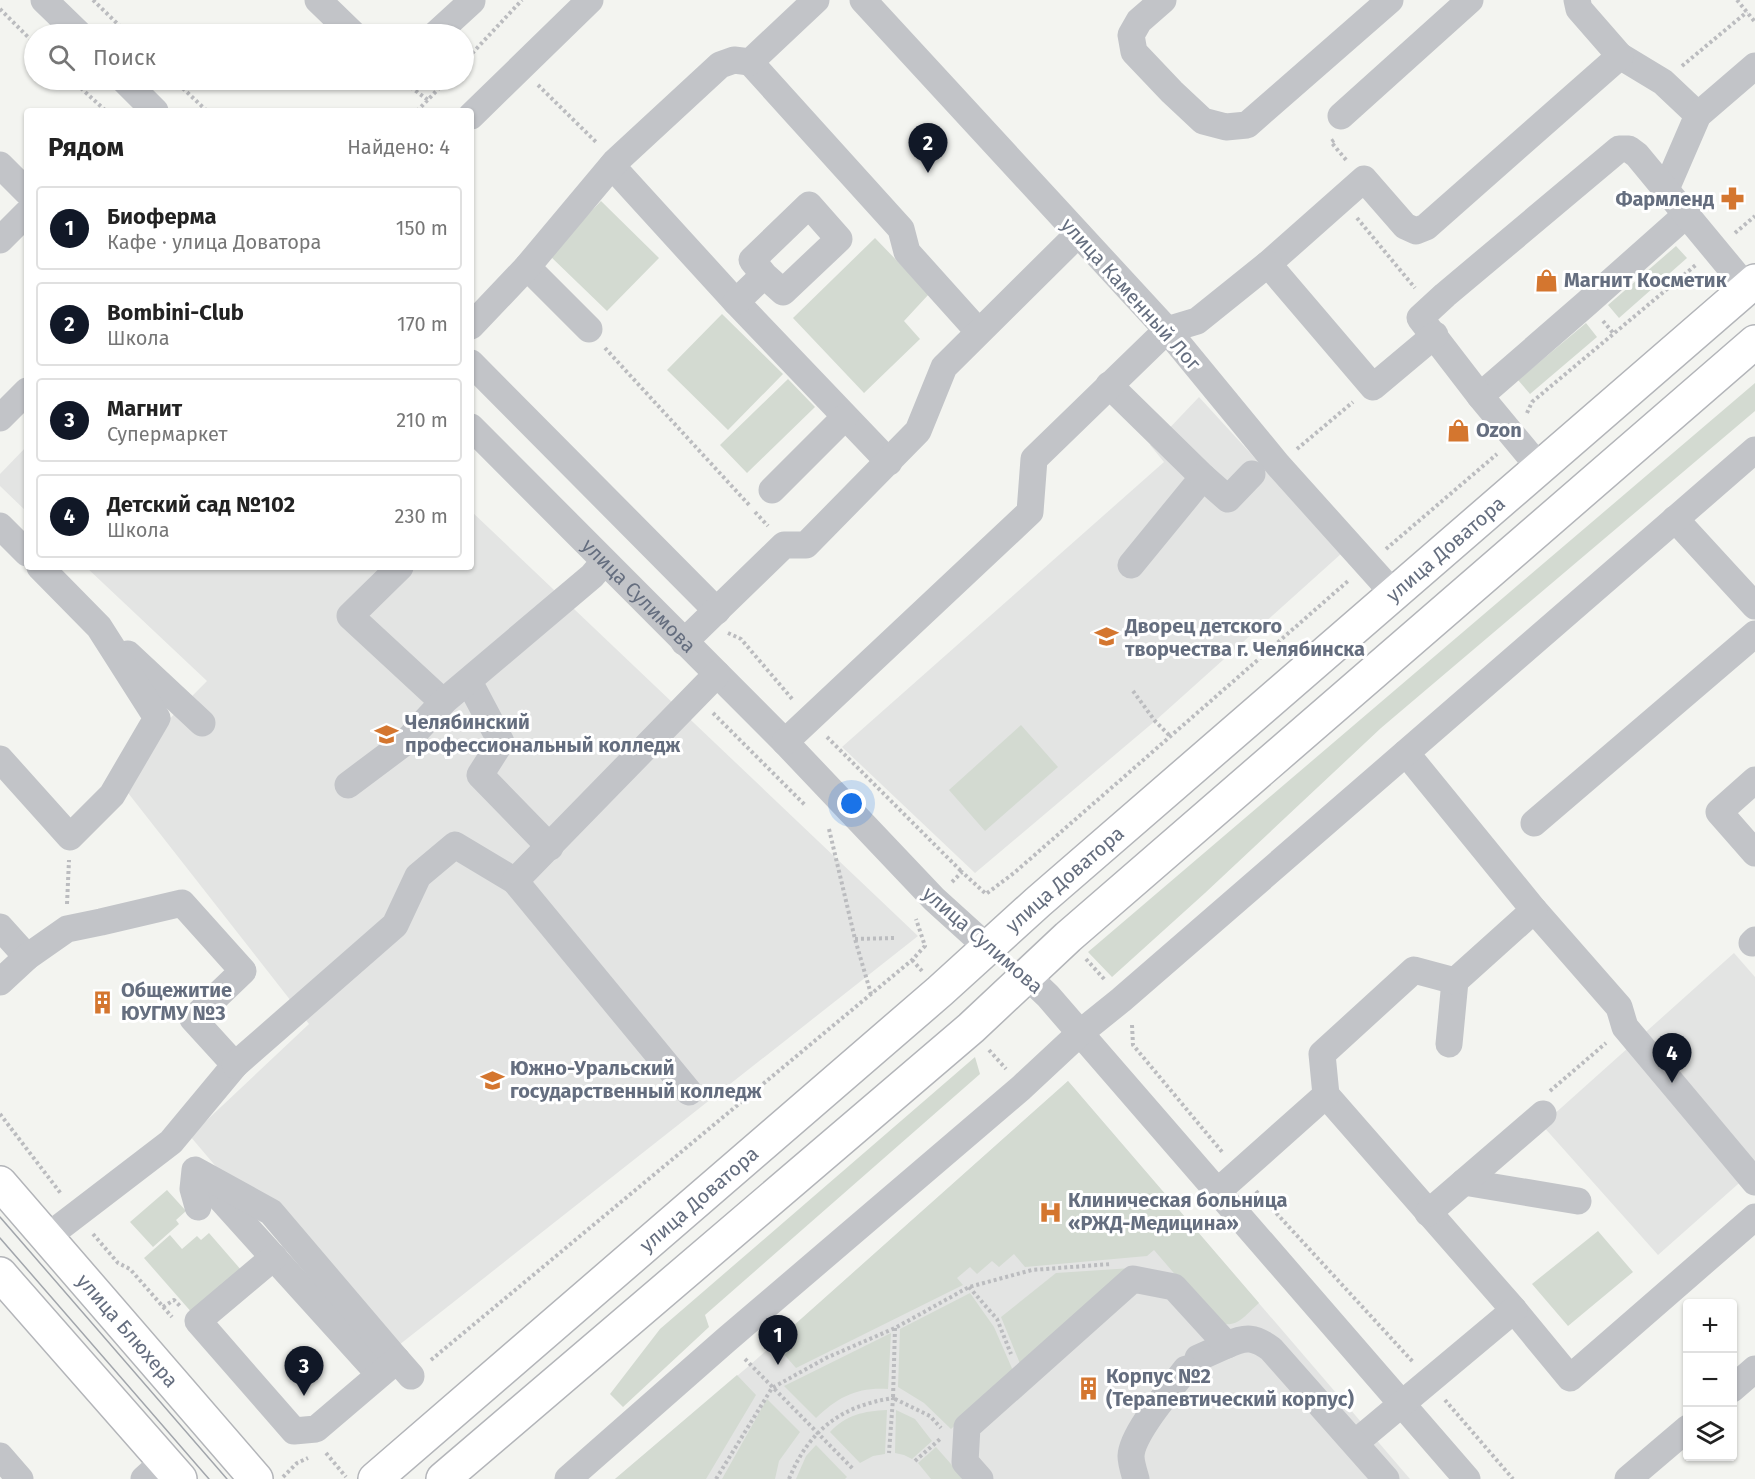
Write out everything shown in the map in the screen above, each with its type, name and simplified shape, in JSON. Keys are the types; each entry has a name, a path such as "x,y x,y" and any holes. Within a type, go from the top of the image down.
{"main road":[{"name":"улица Доватора","path":"375,1479 940,991 987,947 1393,593 1751,284"},
{"path":"443,1479 962,1035 1068,937 1755,342"},
{"name":"улица Сулимова","path":"987,947 1027,976"},
{"name":"улица Блюхера","path":"0,1183 256,1479"},
{"path":"0,1274 162,1473"}],"street":[{"path":"44,0 69,24"},
{"path":"318,0 343,24"},
{"path":"447,24 472,2 470,0"},
{"path":"474,113 590,0"},
{"path":"750,62 816,0"},
{"name":"улица Каменный Лог","path":"863,0 1167,330 1278,465 1393,593"},
{"path":"1163,0 1139,21 1131,35 1134,52 1203,121 1226,128 1247,125 1390,0"},
{"path":"1341,116 1470,0"},
{"path":"1577,0 1579,9 1620,56 1663,82 1698,115"},
{"path":"785,742 1030,512 1034,459 1167,330 1197,321 1268,264 1364,179 1405,226 1416,231 1426,227 1620,56"},
{"path":"474,323 527,267 614,164 720,65 734,60 750,62 901,229 907,252 978,331"},
{"path":"1666,189 1698,115 1755,66"},
{"path":"131,90 144,107"},
{"path":"1539,467 1420,318 1431,308 1619,149 1629,149 1637,155 1715,249 1751,284"},
{"path":"614,164 736,302 889,462"},
{"path":"0,165 24,189"},
{"path":"1480,396 1687,214"},
{"path":"0,240 24,216"},
{"path":"684,642 784,545 806,545 889,462 918,431 944,367 1078,234"},
{"path":"1268,264 1373,387 1435,335"},
{"path":"527,267 589,329"},
{"path":"736,302 764,276"},
{"path":"474,366 717,611"},
{"path":"1109,385 1228,499 1252,474"},
{"path":"0,418 24,394"},
{"path":"772,490 845,417"},
{"name":"улица Сулимова","path":"474,430 785,742 934,899 987,947"},
{"path":"568,1479 726,1340 1022,1088 1080,1033 1121,1000 1755,450"},
{"path":"1131,565 1203,477"},
{"path":"1675,519 1755,606"},
{"path":"0,526 24,551"},
{"path":"348,785 408,740 443,702 592,576 604,562"},
{"path":"43,570 99,627 202,723"},
{"path":"397,570 350,616 443,702"},
{"path":"0,759 70,837 112,795 157,718 99,627"},
{"path":"1534,823 1755,634"},
{"path":"515,881 717,674"},
{"path":"474,691 501,742 480,775 550,847"},
{"path":"1406,753 1534,910 1619,1007 1625,1027 1755,1182"},
{"path":"1755,780 1719,812 1755,853"},
{"path":"47,1238 171,1142 236,1065 395,925 418,876 455,845 515,881 689,1092"},
{"path":"0,982 27,957 67,929 182,903 243,971 193,1019 236,1065"},
{"path":"1449,1044 1455,981 1534,910"},
{"path":"0,927 27,957"},
{"path":"1455,981 1414,970 1322,1053 1326,1095 1514,1310 1570,1378 1755,1217"},
{"name":"улица Сулимова","path":"1027,976 1048,996 1467,1479"},
{"path":"1217,1192 1326,1095"},
{"path":"1428,1213 1543,1114"},
{"path":"171,1142 274,1257 396,1370"},
{"path":"195,1170 270,1212 396,1370"},
{"path":"195,1170 193,1189 198,1207"},
{"path":"1464,1182 1578,1201"},
{"path":"274,1257 198,1322 294,1431 316,1429 396,1370"},
{"path":"980,1479 965,1462 967,1427 1133,1279 1174,1287 1227,1345"},
{"path":"1355,1443 1514,1310"},
{"path":"1136,1479 1131,1457 1134,1442 1141,1428 1192,1364 1240,1338 1259,1340 1272,1349 1386,1479"},
{"path":"1737,1385 1755,1369"},
{"path":"1628,1479 1683,1432"},
{"path":"0,1456 20,1479"}],"path":[{"path":"93,0 118,24"},
{"path":"474,51 522,0"},
{"path":"1737,0 1755,22"},
{"path":"0,9 24,33"},
{"path":"1663,82 1747,12"},
{"path":"521,67 614,164"},
{"path":"83,90 103,108"},
{"path":"185,90 204,108"},
{"path":"414,90 428,100"},
{"path":"420,108 438,90"},
{"path":"1341,116 1338,136 1331,142 1364,179"},
{"path":"1341,198 1431,308"},
{"path":"717,611 727,632 741,639 810,720 986,894 1014,873 1367,564 1516,438 1532,402 1755,216"},
{"path":"589,329 784,545"},
{"path":"1278,465 1373,387"},
{"path":"1133,691 1155,721 1171,737"},
{"path":"696,696 812,812"},
{"path":"837,837 829,829 855,939 872,994"},
{"path":"67,929 70,837"},
{"path":"396,1370 912,960 925,946 915,918 962,872"},
{"path":"855,939 895,938"},
{"path":"1543,1114 1543,1097 1625,1027"},
{"path":"0,1114 76,1215 118,1263 130,1269 178,1324"},
{"path":"716,1479 772,1388 826,1358 895,1328 969,1287 997,1319 1014,1361"},
{"path":"163,1307 174,1300"},
{"path":"889,1453 895,1328"},
{"path":"726,1340 816,1434 854,1470"},
{"path":"789,1479 801,1453 816,1434 834,1419 870,1401 893,1398 930,1416 947,1434 915,1461"},
{"path":"323,1450 347,1479"},
{"path":"281,1479 297,1463 315,1454"},
{"path":"290,1455 297,1463"}],"shaded area":[{"path":"601,201 659,258 607,311 549,255"},
{"path":"875,238 929,294 904,321 920,339 864,393 793,318"},
{"path":"1676,246 1687,258 1619,318 1608,305"},
{"path":"722,314 783,374 728,430 667,370"},
{"path":"1586,323 1597,337 1530,394 1518,380"},
{"path":"788,379 815,407 747,473 720,445"},
{"path":"1755,383 1755,411 1381,728 1112,977 1088,952"},
{"name":"Дворец детского творчества г. Челябинска","path":"1199,397 1342,553 1155,721 975,873 842,747 1164,462 1150,445 1161,437"},
{"path":"24,449 24,509 0,486 0,474"},
{"path":"474,514 918,936 380,1360 190,1136 309,1024 114,775 207,681 89,570 474,570"},
{"path":"1021,725 1058,767 985,831 949,790"},
{"path":"1734,953 1755,977 1755,1169 1658,1255 1542,1125"},
{"path":"975,1057 980,1074 705,1315 709,1327 623,1407 610,1394 660,1329"},
{"name":"Клиническая больница «РЖД-Медицина»","path":"1068,1081 1410,1479 615,1479 750,1365"},
{"path":"1068,1081 1259,1303 1235,1323 1216,1322 1154,1250 1147,1256 1025,1267 1014,1254 999,1267 992,1261 977,1274 970,1267 957,1278 963,1285 796,1368 774,1343"},
{"path":"167,1190 186,1211 176,1220 179,1224 153,1247 130,1222"},
{"path":"1598,1231 1633,1272 1568,1326 1532,1284"},
{"path":"209,1233 242,1271 193,1314 144,1258 170,1235 182,1249 197,1236 201,1240"},
{"path":"1132,1268 1021,1366 1001,1317 1056,1273"},
{"path":"970,1293 994,1327 1014,1373 951,1429 924,1403 898,1387 900,1329"},
{"path":"891,1333 888,1389 867,1390 849,1395 832,1404 816,1418 784,1386"},
{"path":"737,1375 756,1395 706,1479 615,1479"},
{"path":"767,1399 800,1432 779,1461 775,1479 722,1479"},
{"path":"887,1410 885,1454 873,1456 860,1463 830,1432 842,1422 856,1415"},
{"path":"896,1410 915,1419 932,1441 912,1459 895,1453"},
{"path":"816,1445 847,1477 845,1479 796,1479 806,1456"},
{"path":"936,1447 962,1479 931,1479 918,1463"}],"tram line":[{"path":"0,1217 227,1479"},
{"path":"0,1238 209,1479"}],"place":[{"name":"Bombini-Club","path":"928,173"},
{"name":"Фармленд","path":"1732,199"},
{"name":"Магнит Косметик","path":"1546,280"},
{"name":"Ozon","path":"1458,430"},
{"name":"Дворец детского творчества г. Челябинска","path":"1107,637"},
{"name":"Челябинский профессиональный колледж","path":"387,734"},
{"name":"Общежитие ЮУГМУ №3","path":"103,1002"},
{"name":"Южно-Уральский государственный колледж","path":"492,1080"},
{"name":"Детский сад №102","path":"1672,1083"},
{"name":"Клиническая больница «РЖД-Медицина»","path":"1050,1212"},
{"name":"Биоферма","path":"778,1365"},
{"name":"Корпус №2 (Терапевтический корпус)","path":"1088,1388"},
{"name":"Магнит","path":"304,1396"}]}
